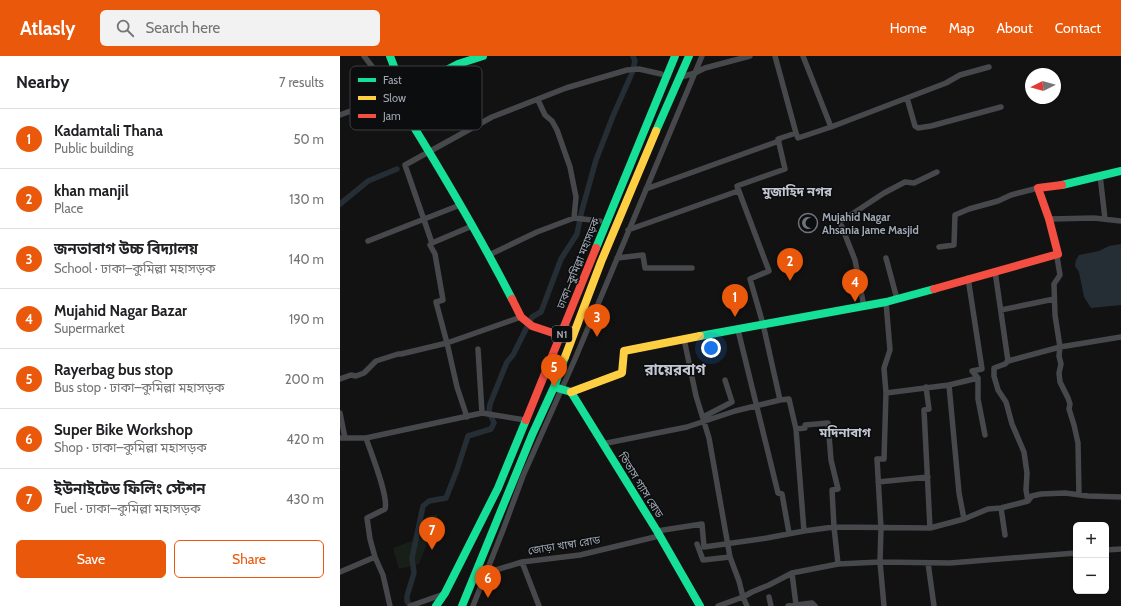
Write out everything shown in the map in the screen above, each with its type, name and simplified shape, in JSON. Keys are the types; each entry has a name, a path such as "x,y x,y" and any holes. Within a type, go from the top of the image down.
{"main road":[{"path":"390,56 394,66"},
{"path":"452,66 483,56"},
{"path":"525,420 536,384 556,334 596,220 669,56"},
{"name":"ঢাকা–কুমিল্লা মহাসড়ক","path":"436,606 445,593 498,488 675,56"},
{"name":"ঢাকা–কুমিল্লা মহাসড়ক","path":"462,606 532,436 558,389 601,262 662,116 690,56"},
{"path":"416,130 489,255 521,317 532,326 556,334"},
{"path":"558,389 571,392 622,373 622,354 624,351 763,324 864,307 1058,254 1050,219 1038,188 1066,184 1121,171"},
{"name":"তিতাস গ্যাস রোড","path":"571,392 658,534 700,606"}],"street":[{"path":"364,56 372,66"},
{"path":"473,606 558,389 617,258 702,56"},
{"path":"681,77 705,68 750,56"},
{"path":"775,56 798,138 908,98 946,83 960,75 989,67"},
{"path":"803,56 831,127"},
{"path":"482,122 492,116 538,100 566,88 627,70 639,69 660,74"},
{"path":"908,98 915,126 918,128 1001,106"},
{"path":"538,100 545,115 552,121 557,130 570,167 576,197 574,218"},
{"path":"340,115 350,111"},
{"path":"467,130 406,165 432,242 430,245 435,254 442,300 436,302 457,387 467,416"},
{"path":"646,189 779,141 778,139 796,133"},
{"path":"779,141 785,168 737,186 769,271 750,279 763,324 780,400"},
{"path":"864,307 855,260 840,222 884,193 905,182 914,183 937,172"},
{"path":"1100,175 1105,219"},
{"path":"939,247 954,245 954,215 998,201 1011,195 1038,188"},
{"path":"628,230 738,191"},
{"path":"368,241 460,205"},
{"path":"489,255 537,232 574,218 596,220"},
{"path":"1050,219 1094,218 1121,221"},
{"path":"432,242 472,226"},
{"path":"1058,254 1057,257 1060,276 1054,284 1054,299 1060,347 1059,356 1061,364 1059,374 1060,382 1070,404 1069,409 1078,443 1079,495"},
{"path":"617,258 643,255 645,268 692,268"},
{"path":"886,258 897,299"},
{"path":"995,271 1008,361"},
{"path":"968,278 982,369"},
{"path":"1001,310 1054,299"},
{"path":"884,606 880,562 881,528 878,459 884,459 886,393 884,368 890,350 886,302"},
{"path":"340,379 351,375 356,376 364,373 376,361 398,354 447,343 521,317"},
{"path":"738,330 778,493 782,494 788,533"},
{"path":"985,435 978,399 978,378 972,371 994,368 1005,364 1008,361 1060,347 1121,337"},
{"path":"684,339 696,396 709,438 730,557 747,606"},
{"path":"478,349 482,413"},
{"path":"994,368 994,376 998,390 1006,402 1012,424 1024,452 1027,473 1026,490 1028,501"},
{"path":"886,393 926,388 978,378"},
{"path":"602,444 687,427 704,419 732,402 725,380"},
{"path":"949,384 959,493 964,519"},
{"path":"926,388 929,409 924,410 930,528"},
{"path":"704,419 789,399 796,429 804,531"},
{"path":"340,413 342,438 366,438 482,413 525,420"},
{"path":"796,429 805,428 804,425 828,423 832,460 838,489 832,490 838,564"},
{"path":"366,438 382,486 386,506 385,510 367,518 375,557 383,575 390,606"},
{"path":"878,482 928,477"},
{"path":"727,543 834,527 930,528 964,519 988,509 1001,508 1028,501 1032,496 1041,494 1065,493 1088,496 1121,497"},
{"path":"1001,508 1005,535"},
{"name":"জোড়া খাম্বা রোড","path":"472,579 522,562 580,555 702,524 704,547 727,543"},
{"path":"697,544 703,560 730,557"},
{"path":"1109,550 1121,549"},
{"path":"718,606 743,597 792,573 838,564 981,561 1073,553"},
{"path":"340,572 375,557"},
{"path":"522,562 539,606"},
{"path":"928,562 934,606"},
{"path":"792,573 796,605"},
{"path":"413,605 436,598 445,593"},
{"path":"768,597 771,606"},
{"path":"788,606 812,604 815,606"}],"shaded area":[{"path":"1121,244 1121,305 1091,308 1084,297 1079,272 1075,266 1076,260 1079,255"},
{"path":"438,514 419,564 399,569 393,548 425,536 428,529 425,517"}],"waterway":[{"path":"410,606 407,601 407,596 414,573 412,558 423,506 429,501 446,498 468,436 491,429 494,423 489,411 490,404 507,362 513,355 532,317 541,312 561,259 577,234 596,160 632,73 635,61 633,56"},
{"path":"340,204 368,181 397,169"}],"traffic: fast":[{"path":"390,56 394,66"},
{"path":"454,66 483,56"},
{"path":"596,248 675,56"},
{"path":"656,131 689,56"},
{"path":"416,130 455,196 512,299"},
{"path":"1062,185 1121,171"},
{"path":"700,336 886,302 934,289"},
{"path":"462,606 532,435 554,387 565,357"},
{"path":"554,387 571,392 657,531 700,606"},
{"path":"436,606 445,593 498,488 526,420"}],"traffic: slow":[{"path":"565,357 601,262 656,131"},
{"path":"571,392 622,373 624,351 700,336"}],"traffic: jam":[{"path":"934,289 1058,254 1049,219 1038,188 1062,185"},
{"path":"526,420 596,248"},
{"path":"512,299 521,317 532,326 556,334"}],"place":[{"name":"Mujahid Nagar Ahsania Jame Masjid","path":"808,223"},
{"name":"khan manjil","path":"790,281"},
{"name":"Mujahid Nagar Bazar","path":"855,302"},
{"name":"Kadamtali Thana","path":"735,317"},
{"name":"জনতাবাগ উচ্চ বিদ্যালয়","path":"597,337"},
{"name":"Rayerbag bus stop","path":"554,387"},
{"name":"ইউনাইটেড ফিলিং স্টেশন","path":"432,550"},
{"name":"Super Bike Workshop","path":"488,598"}],"district":[{"name":"মুজাহিদ নগর","path":"797,191"},
{"name":"রায়েরবাগ","path":"675,370"},
{"name":"মদিনাবাগ","path":"845,432"}]}
